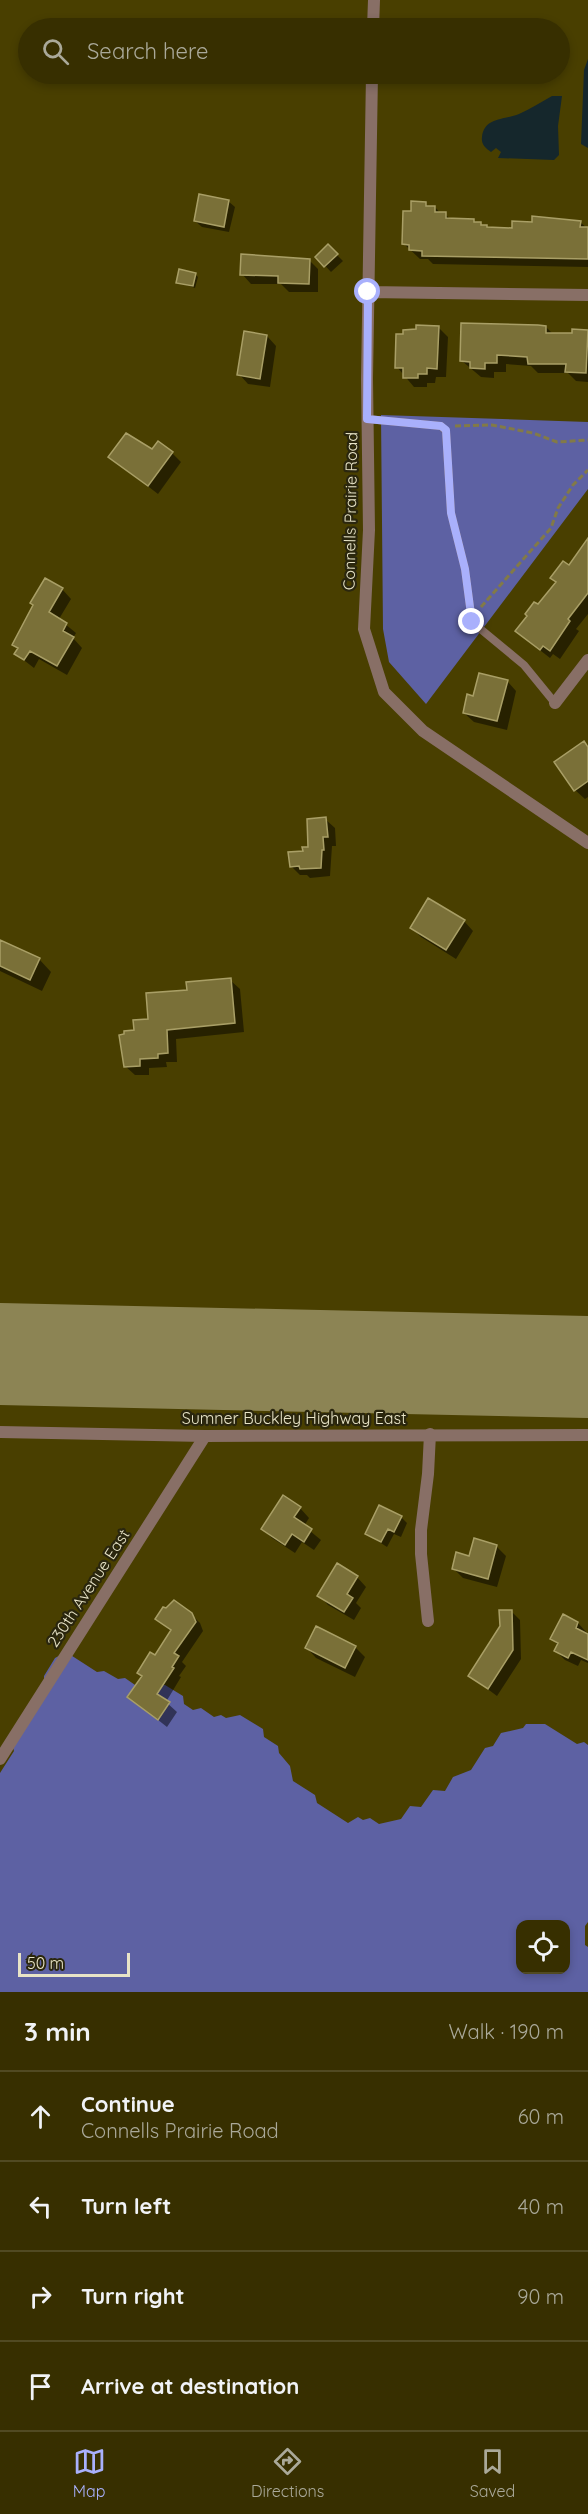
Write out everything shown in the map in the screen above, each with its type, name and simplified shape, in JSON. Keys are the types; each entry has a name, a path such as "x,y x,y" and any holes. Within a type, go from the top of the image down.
{"street":[{"path":"373,18 374,0"},
{"name":"Connells Prairie Road","path":"372,84 367,419 369,530 364,629 384,692 423,731 588,843"},
{"path":"368,292 588,295"},
{"path":"555,703 588,660"},
{"name":"Sumner Buckley Highway East","path":"0,1432 205,1436 588,1435"},
{"path":"428,1621 421,1530 430,1434"},
{"name":"230th Avenue East","path":"0,1759 205,1436"}],"lane":[{"path":"367,419 441,426 446,430 451,513 465,569 472,622 524,665 555,703"}],"path":[{"path":"441,426 492,425 533,433 557,442 588,440"},
{"path":"471,618 551,528 558,508 573,485 588,470"}],"shaded area":[{"path":"588,59 588,148 581,144 584,70"},
{"path":"552,96 562,96 558,126 559,155 554,160 498,158 501,152 496,148 491,152 484,146 482,139 484,131 491,123 519,114"},
{"path":"381,415 588,422 588,489 426,704 389,662 383,629"},
{"path":"66,1652 97,1672 104,1671 118,1679 125,1678 138,1687 165,1685 183,1696 184,1704 193,1710 201,1708 214,1717 221,1715 226,1718 240,1715 263,1729 264,1737 278,1746 279,1753 290,1766 293,1781 315,1795 317,1803 348,1823 358,1817 363,1820 370,1818 379,1824 401,1819 410,1806 421,1807 433,1790 445,1791 453,1777 471,1770 485,1748 493,1746 501,1733 523,1728 526,1724 545,1724 577,1744 584,1742 588,1745 588,1922 585,1926 585,1945 588,1947 588,1992 0,1992 0,1773 14,1751 12,1744 44,1695 44,1676 55,1658"}],"building":[{"path":"199,194 229,200 224,227 194,221"},
{"path":"411,201 426,202 426,206 435,206 435,212 446,212 446,218 474,219 474,222 481,222 481,225 487,225 487,227 512,228 512,221 532,222 532,216 581,221 580,227 588,227 588,259 422,256 422,251 409,250 409,245 402,244 403,211 411,211"},
{"path":"328,244 338,254 324,267 315,257"},
{"path":"241,254 310,259 309,284 278,283 278,276 240,275"},
{"path":"179,269 196,273 193,286 176,283"},
{"path":"461,323 538,325 546,326 546,333 572,333 572,329 588,330 586,373 565,372 566,364 528,364 527,357 497,355 497,363 485,363 485,369 470,368 470,362 460,361"},
{"path":"416,325 439,326 437,369 427,368 427,374 418,374 418,378 403,378 403,368 395,368 396,334 403,334 403,330 416,329"},
{"path":"244,331 267,335 260,379 237,375"},
{"path":"126,433 152,449 158,441 173,452 148,486 108,457"},
{"path":"588,538 588,593 568,619 570,621 550,651 543,646 540,650 515,631 527,616 525,614 534,602 538,604 556,582 550,578 563,561 569,565"},
{"path":"45,578 63,588 49,612 67,623 63,631 74,637 57,666 30,651 24,660 14,654 18,648 12,645 33,605 30,603"},
{"path":"479,673 508,680 497,721 463,713 467,694 473,696"},
{"path":"584,741 588,747 588,781 574,791 554,762"},
{"path":"326,817 328,837 323,837 324,850 322,850 321,868 290,867 288,852 303,851 302,847 308,847 307,819"},
{"path":"428,898 465,920 446,950 410,928"},
{"path":"0,940 40,958 30,980 0,966"},
{"path":"231,978 235,1023 167,1030 168,1053 158,1054 158,1058 140,1059 140,1066 124,1067 119,1035 124,1034 124,1031 134,1030 133,1020 148,1019 146,993 187,990 186,982"},
{"path":"283,1495 301,1507 294,1517 312,1529 304,1542 292,1534 285,1545 261,1529"},
{"path":"379,1505 402,1516 394,1532 388,1529 381,1542 365,1534"},
{"path":"474,1538 497,1545 488,1579 452,1569 456,1552 469,1556"},
{"path":"337,1563 358,1576 347,1594 353,1598 344,1612 317,1596"},
{"path":"174,1600 192,1613 196,1622 174,1653 179,1656 157,1694 170,1702 158,1720 127,1697 142,1676 137,1673 150,1652 155,1655 171,1630 155,1619 163,1607 166,1608"},
{"path":"499,1610 512,1610 513,1650 488,1689 468,1676 500,1626"},
{"path":"563,1614 578,1622 576,1628 588,1634 588,1660 571,1652 568,1658 554,1651 558,1643 550,1639"},
{"path":"316,1626 356,1646 345,1668 305,1648"}],"runway":[{"path":"0,1354 588,1367"}],"route":[{"path":"368,292 367,419 441,426 446,430 451,513 465,569 472,622"}]}
